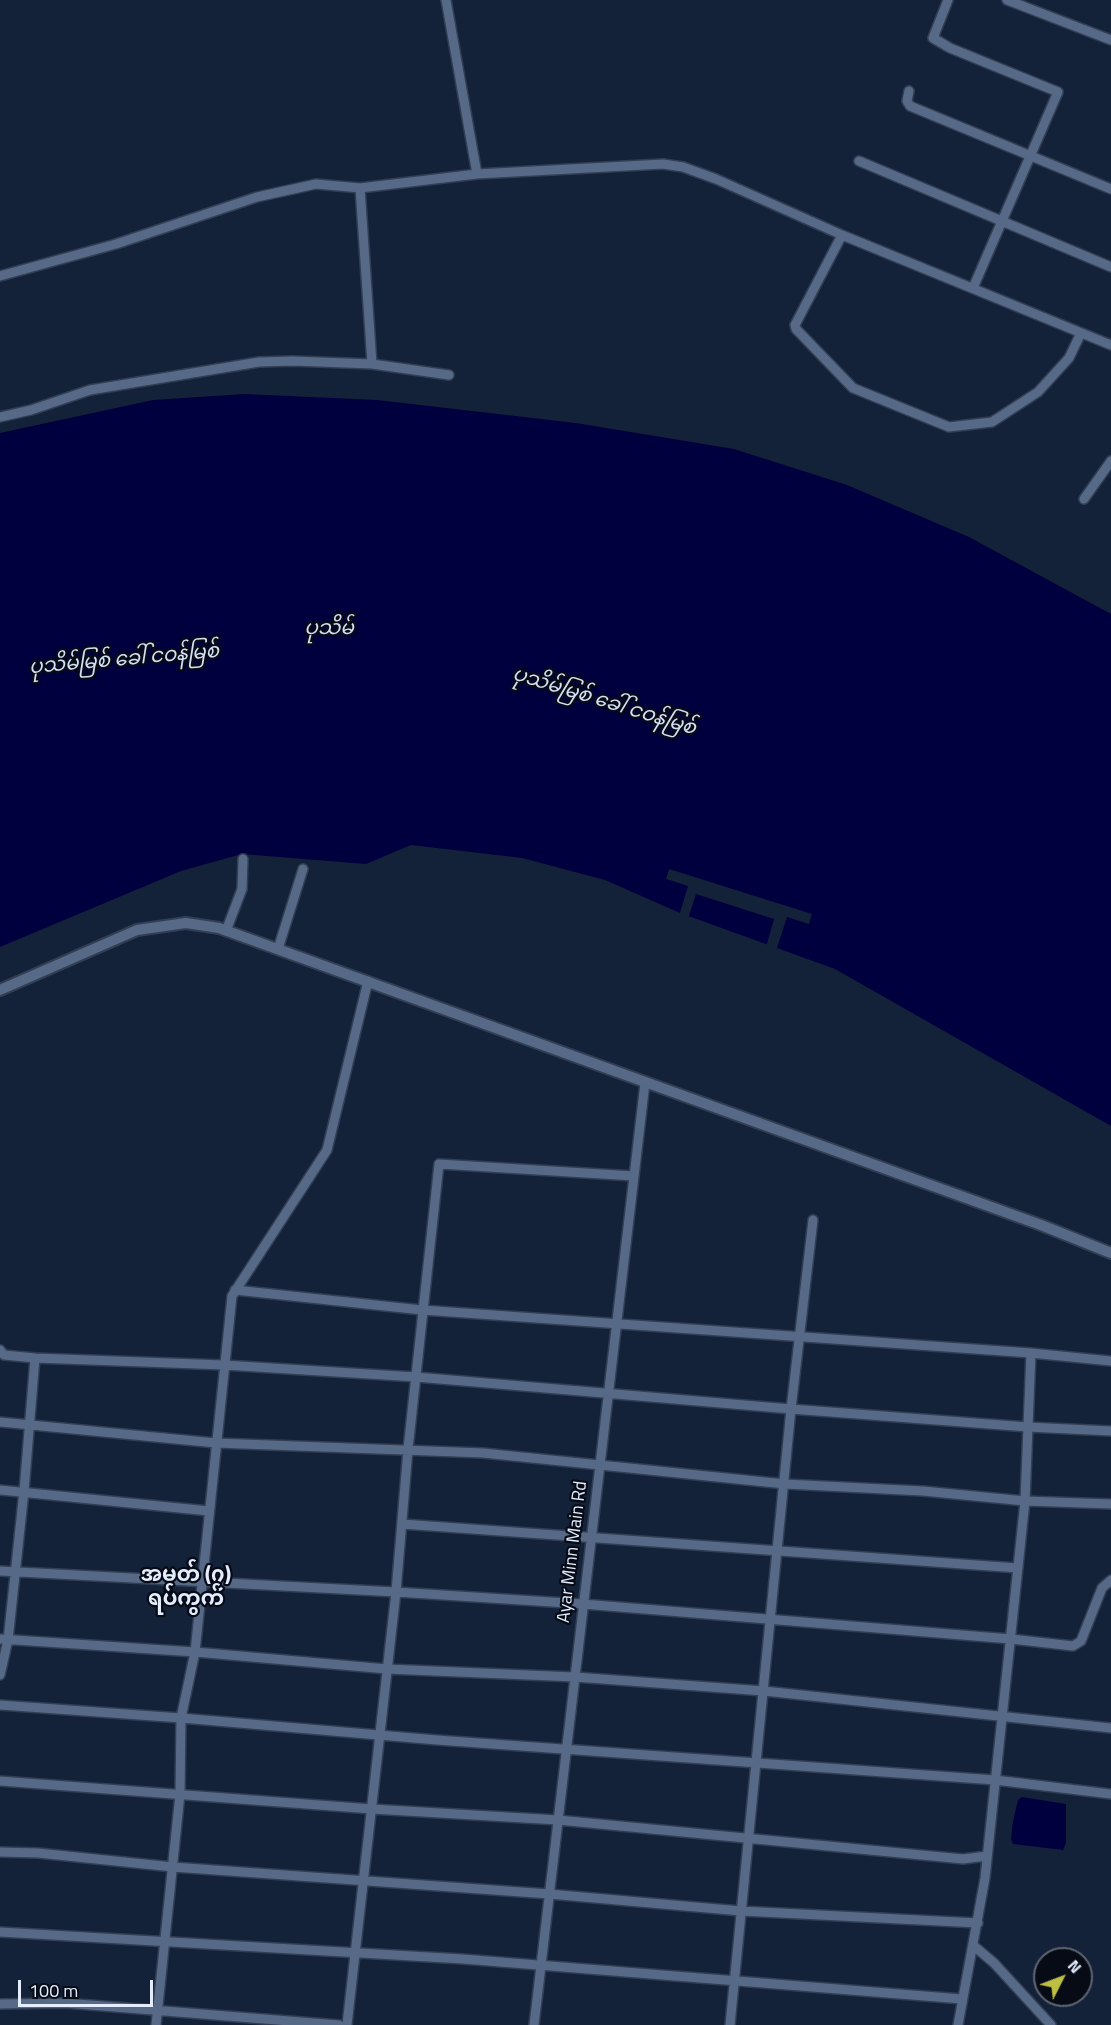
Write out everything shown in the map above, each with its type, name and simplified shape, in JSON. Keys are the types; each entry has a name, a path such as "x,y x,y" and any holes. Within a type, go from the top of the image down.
{"street":[{"path":"446,0 477,174"},
{"path":"948,0 933,38 950,48 1058,92 1029,155 974,288"},
{"path":"1007,0 1111,40"},
{"path":"909,91 907,101 910,105 1111,189"},
{"path":"859,161 1111,267"},
{"path":"0,276 116,244 257,197 316,184 360,188 477,174 663,164 683,167 716,179 842,235 1111,345"},
{"path":"360,188 372,364"},
{"path":"842,235 795,325 853,388 949,427 992,422 1038,392 1069,358 1081,333"},
{"path":"0,417 31,410 90,390 259,362 372,364 449,375"},
{"path":"1084,499 1111,461"},
{"path":"226,931 242,888 243,859"},
{"path":"278,949 303,869"},
{"path":"0,990 137,930 186,923 226,931 1041,1225 1111,1253"},
{"path":"156,2025 180,1794 181,1718 195,1652 232,1296 327,1150 368,981"},
{"name":"Ayar Minn Main Rd","path":"534,2025 645,1083"},
{"path":"347,2025 396,1592 408,1449 439,1164 634,1176"},
{"path":"730,2025 791,1409 813,1220"},
{"path":"235,1290 422,1310 1031,1353 1111,1362"},
{"path":"0,1350 4,1355 35,1358 224,1365 416,1377 791,1409 1111,1431"},
{"path":"958,2025 986,1878 1025,1501 1031,1353"},
{"path":"0,1675 24,1491 35,1358"},
{"path":"0,1422 216,1443 483,1453 785,1484 923,1491 1025,1501 1111,1504"},
{"path":"0,1490 209,1511"},
{"path":"402,1524 1018,1568"},
{"path":"0,1571 583,1604 1011,1639 1073,1647 1081,1641 1102,1588 1111,1580"},
{"path":"4,1640 195,1652 387,1669 575,1677 764,1691 1111,1728"},
{"path":"0,1705 995,1780 1111,1794"},
{"path":"0,1781 372,1809 558,1820 963,1859 987,1856"},
{"path":"0,1852 38,1853 173,1867 549,1894 741,1911 978,1923"},
{"path":"0,1932 541,1965 962,1999"},
{"path":"974,1946 994,1963 1051,2025"},
{"path":"0,2004 65,2003 339,2025"}],"water":[{"name":"ပုသိမ်","path":"244,394 377,400 576,423 734,449 847,485 969,537 1111,614 1111,1126 835,969 680,913 605,880 522,858 411,845 366,864 242,854 181,871 0,947 0,433 153,400"},
{"path":"1022,1797 1066,1804 1066,1843 1063,1850 1013,1844 1011,1839 1013,1821 1018,1800"}],"pier":[{"path":"669,869 812,914 809,924 787,917 776,951 766,947 774,919 696,894 688,919 679,916 688,886 666,879"}],"district":[{"name":"အမှတ် (၇) ရပ်ကွက်","path":"186,1588"}],"water label":[{"name":"ပုသိမ်မြစ် ခေါ် ငဝန်မြစ်","path":"124,660"},
{"name":"ပုသိမ်မြစ် ခေါ် ငဝန်မြစ်","path":"604,702"}]}
